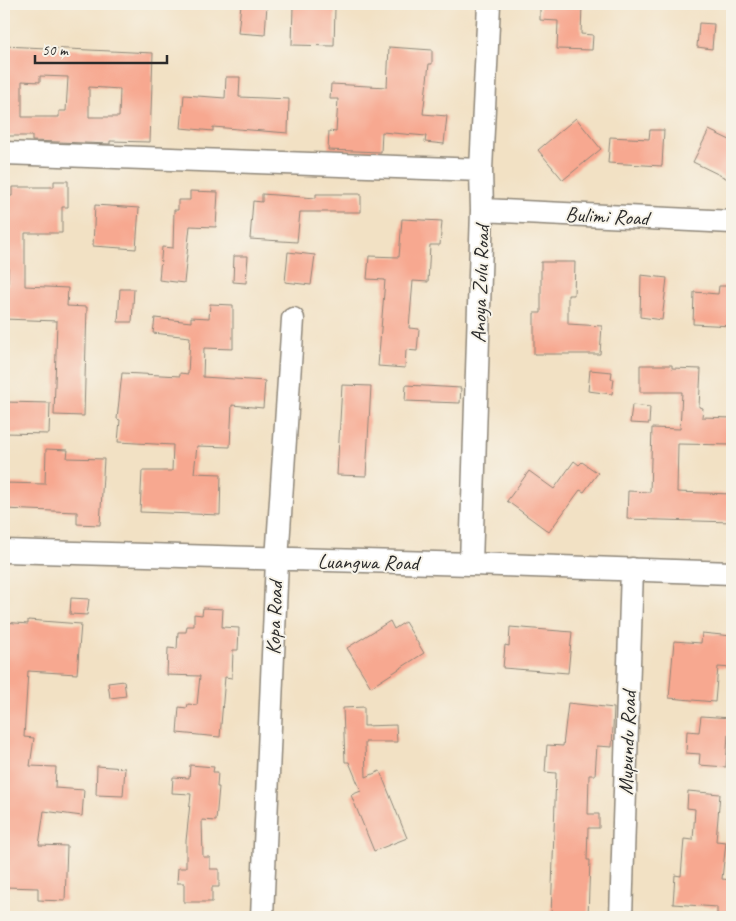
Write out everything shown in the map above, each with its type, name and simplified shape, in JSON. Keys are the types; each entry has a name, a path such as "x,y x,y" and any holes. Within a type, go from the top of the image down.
{"street":[{"name":"Anoya Zulu Road","path":"471,564 482,210 481,170 489,4"},
{"path":"4,153 481,170"},
{"name":"Bulimi Road","path":"482,210 732,222"},
{"name":"Kopa Road","path":"262,917 277,560 293,319"},
{"name":"Luangwa Road","path":"4,552 471,564 732,574"},
{"name":"Mupundu Road","path":"621,917 632,570"}],"building":[{"path":"241,4 267,4 265,35 238,33"},
{"path":"540,4 582,4 581,34 593,35 592,50 557,49 558,21 540,20"},
{"path":"293,6 335,8 334,46 292,45"},
{"path":"699,23 714,24 712,49 697,47"},
{"path":"4,46 153,53 150,142 110,141 110,144 32,141 32,136 4,136","holes":["40,76 68,77 66,111 59,111 59,117 22,117 22,81 40,82","89,87 120,89 119,117 89,117"]},
{"path":"389,47 432,50 432,64 429,64 423,114 447,116 444,144 425,142 426,136 382,132 381,152 328,150 329,131 336,132 338,99 330,99 331,84 387,87"},
{"path":"226,77 240,77 239,97 289,99 288,133 213,127 213,131 181,128 184,95 225,98"},
{"path":"576,118 601,149 563,180 538,150"},
{"path":"650,130 664,130 662,166 608,163 610,137 649,139"},
{"path":"709,130 732,141 732,181 693,162"},
{"path":"54,181 68,181 68,207 62,207 62,233 25,233 25,286 68,288 67,306 87,307 84,416 54,415 57,321 4,319 4,285 8,285 8,238 4,238 4,196 12,196 12,187 54,187"},
{"path":"190,191 218,192 216,227 190,226 184,283 159,280 162,247 173,248 174,210 178,210 178,200 190,200"},
{"path":"262,194 316,198 316,194 361,194 361,212 300,212 297,242 250,239 253,201 262,202"},
{"path":"95,205 139,208 136,249 93,246"},
{"path":"402,219 442,221 440,245 430,245 428,282 413,281 409,328 419,329 417,351 406,350 405,368 378,366 385,280 367,279 369,256 399,257"},
{"path":"288,252 315,255 311,285 285,282"},
{"path":"234,256 248,256 246,283 233,282"},
{"path":"541,262 575,262 574,295 568,295 568,324 602,326 600,354 534,354 534,313 541,313"},
{"path":"641,275 667,278 662,320 640,317"},
{"path":"719,286 732,286 732,326 693,324 694,292 718,294"},
{"path":"120,289 134,289 132,322 118,322"},
{"path":"210,304 233,305 233,349 204,348 203,377 265,381 263,408 232,405 230,447 197,446 194,473 221,474 220,515 140,512 142,471 172,471 173,445 118,442 120,420 117,419 122,373 180,376 180,373 188,374 190,337 153,333 155,318 191,322 191,317 209,318"},
{"path":"640,365 672,365 672,368 701,369 699,407 703,408 702,417 732,418 732,445 678,444 677,492 732,494 732,522 627,519 628,491 650,492 652,428 680,429 682,392 640,392"},
{"path":"590,370 612,372 611,379 614,379 612,394 588,391"},
{"path":"342,385 371,386 366,476 337,475"},
{"path":"406,385 461,388 460,403 405,401"},
{"path":"4,402 50,403 49,434 4,433"},
{"path":"632,405 650,407 649,424 630,423"},
{"path":"46,449 68,450 67,458 104,459 100,525 77,524 77,512 4,509 4,483 45,484"},
{"path":"574,461 579,465 582,462 598,473 584,492 580,490 549,532 507,501 529,471 554,489"},
{"path":"71,598 89,599 87,615 70,614"},
{"path":"203,608 223,609 222,627 239,628 238,650 233,650 232,678 225,677 220,737 177,733 179,707 187,708 188,704 197,705 200,676 167,675 168,648 177,649 178,632 186,632 187,626 194,626 194,614 202,615"},
{"path":"28,620 81,624 77,674 28,671 24,737 34,738 30,766 56,767 55,788 84,790 82,816 44,811 39,845 67,846 65,901 38,900 38,888 4,887 4,622 28,624"},
{"path":"390,621 394,629 405,622 424,653 371,687 347,648"},
{"path":"510,627 572,632 568,673 503,668 505,645 509,646"},
{"path":"702,633 732,636 732,668 718,667 715,702 669,698 674,641 701,643"},
{"path":"124,681 126,696 110,698 108,683"},
{"path":"568,703 614,708 612,747 597,746 595,775 589,775 588,814 599,814 599,828 588,828 587,860 590,860 588,917 551,917 556,773 545,772 547,745 563,746"},
{"path":"364,707 364,726 396,725 397,742 365,742 366,777 380,771 407,838 374,851 351,795 361,791 349,762 345,762 343,708"},
{"path":"701,716 732,718 732,734 728,734 726,767 699,765 700,754 686,753 687,731 699,732"},
{"path":"190,765 214,767 213,772 218,772 217,787 219,787 216,821 202,820 203,857 210,857 210,869 219,869 219,887 212,887 212,902 184,902 184,883 177,883 178,868 186,868 186,841 191,794 172,793 173,777 189,778"},
{"path":"97,766 125,768 123,796 96,795"},
{"path":"688,791 720,794 716,841 726,842 722,879 732,880 732,917 717,917 717,907 673,904 675,875 681,876 684,839 693,840 695,809 687,808"}]}
